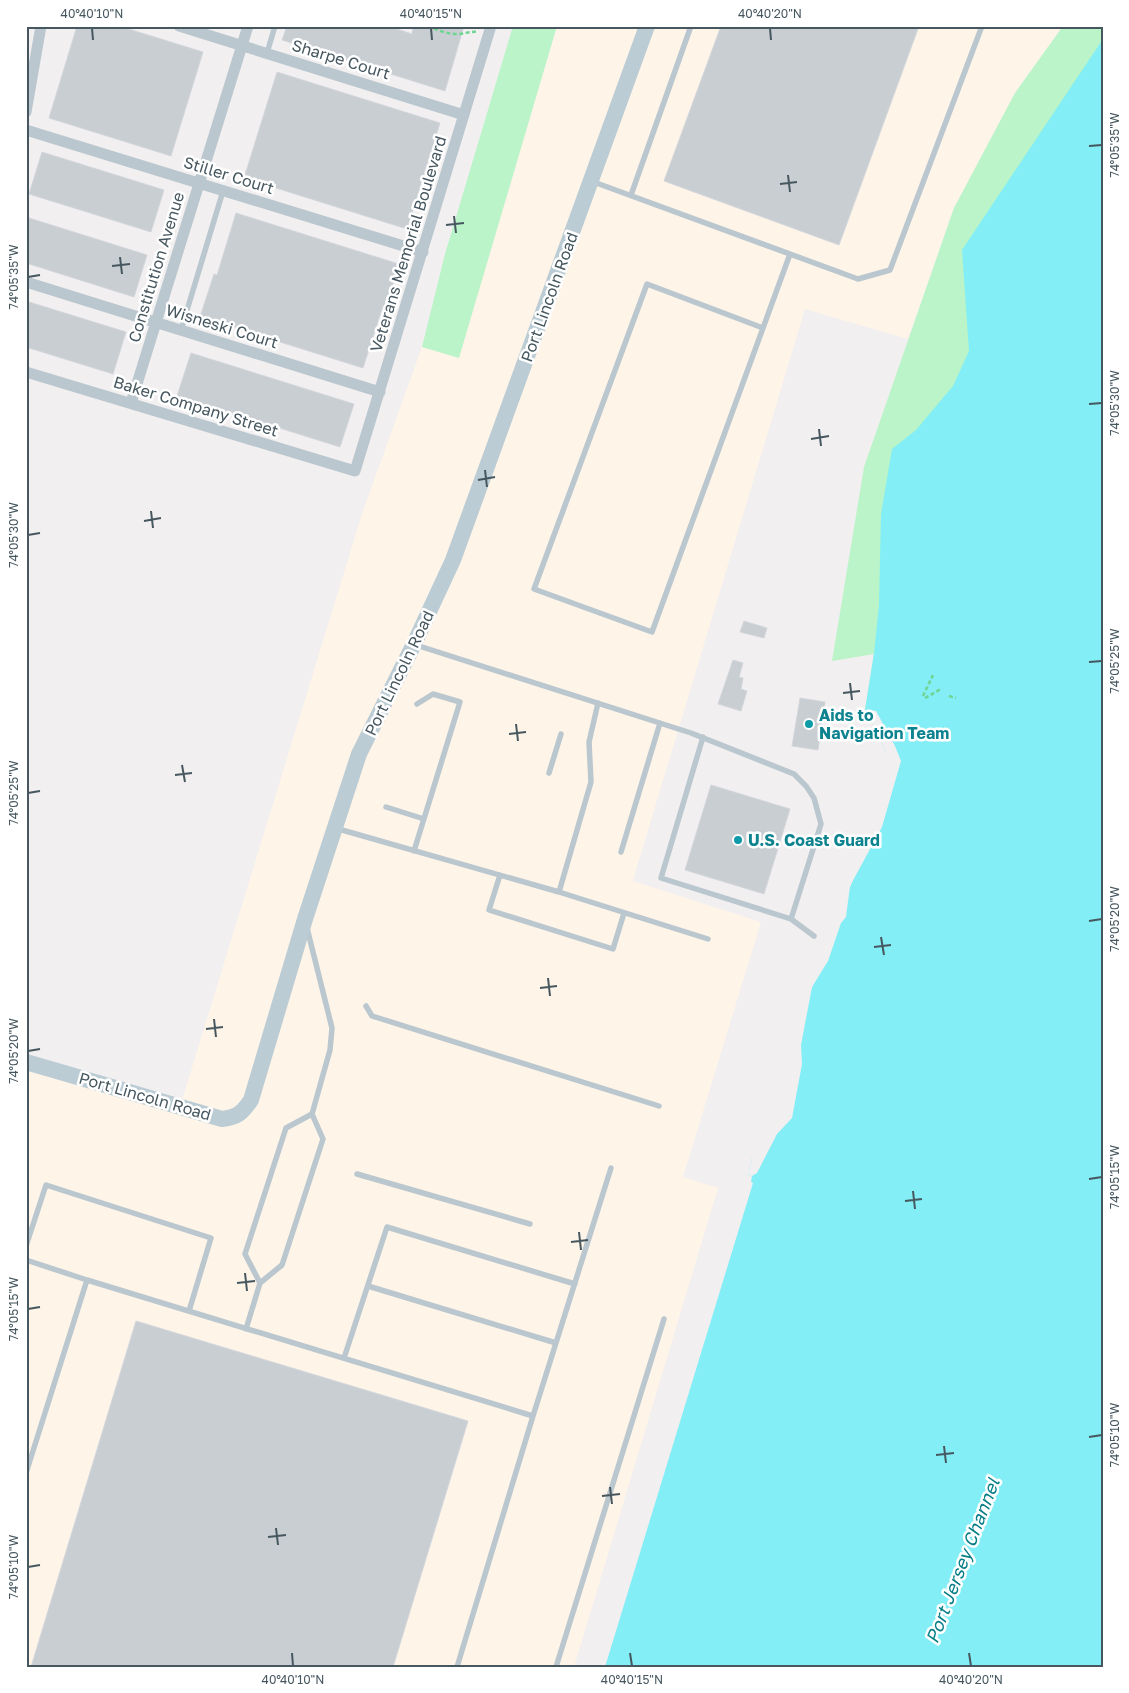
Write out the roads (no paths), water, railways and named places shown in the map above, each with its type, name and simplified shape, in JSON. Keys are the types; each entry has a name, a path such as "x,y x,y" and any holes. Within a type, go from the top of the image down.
{"street":[{"path":"26,112 41,26"},
{"name":"Sharpe Court","path":"179,26 464,115"},
{"name":"Constitution Avenue","path":"131,403 248,26"},
{"name":"Port Lincoln Road","path":"26,1062 222,1118 235,1117 244,1110 251,1100 305,919 359,754 414,644 453,560 647,26"},
{"name":"Veterans Memorial Boulevard","path":"355,471 490,31"},
{"name":"Stiller Court","path":"26,130 423,252"},
{"name":"Wisneski Court","path":"26,282 380,392"},
{"name":"Baker Company Street","path":"26,372 355,471"}],"lane":[{"path":"267,53 275,26"},
{"path":"631,195 691,26"},
{"path":"591,181 858,279 890,270 982,26"},
{"path":"181,330 223,191"},
{"path":"763,328 647,284 534,589 652,632 763,328 790,254"},
{"path":"414,644 691,733 794,774 806,786 814,798 820,824 791,919"},
{"path":"414,851 460,702 434,694 417,704"},
{"path":"559,892 592,782 589,742 598,703"},
{"path":"620,852 660,723"},
{"path":"549,773 561,734"},
{"path":"702,737 661,878 791,919 814,936"},
{"path":"386,807 424,819"},
{"path":"334,828 559,892 708,939"},
{"path":"500,875 490,910 613,949 624,913"},
{"path":"246,1329 260,1283 282,1265 323,1139 312,1114 330,1050 332,1028 305,919"},
{"path":"366,1006 372,1016 659,1106"},
{"path":"260,1283 245,1254 286,1128 312,1114"},
{"path":"457,1667 611,1168"},
{"path":"358,1174 530,1224"},
{"path":"26,1246 46,1186 211,1238 189,1311"},
{"path":"344,1358 386,1227 575,1284"},
{"path":"26,1260 533,1416"},
{"path":"26,1474 87,1280"},
{"path":"368,1286 556,1343"},
{"path":"556,1667 664,1319"}],"water":[{"name":"Port Jersey Channel","path":"1103,39 1103,1667 605,1667 753,1183 751,1182 752,1176 748,1175 752,1158 779,1118 796,1030 869,837 891,761 865,710 879,605 881,514 892,449 916,430 953,386 969,351 962,250"}],"place":[{"name":"Aids to Navigation Team","path":"809,724"},
{"name":"U.S. Coast Guard","path":"738,840"}]}
